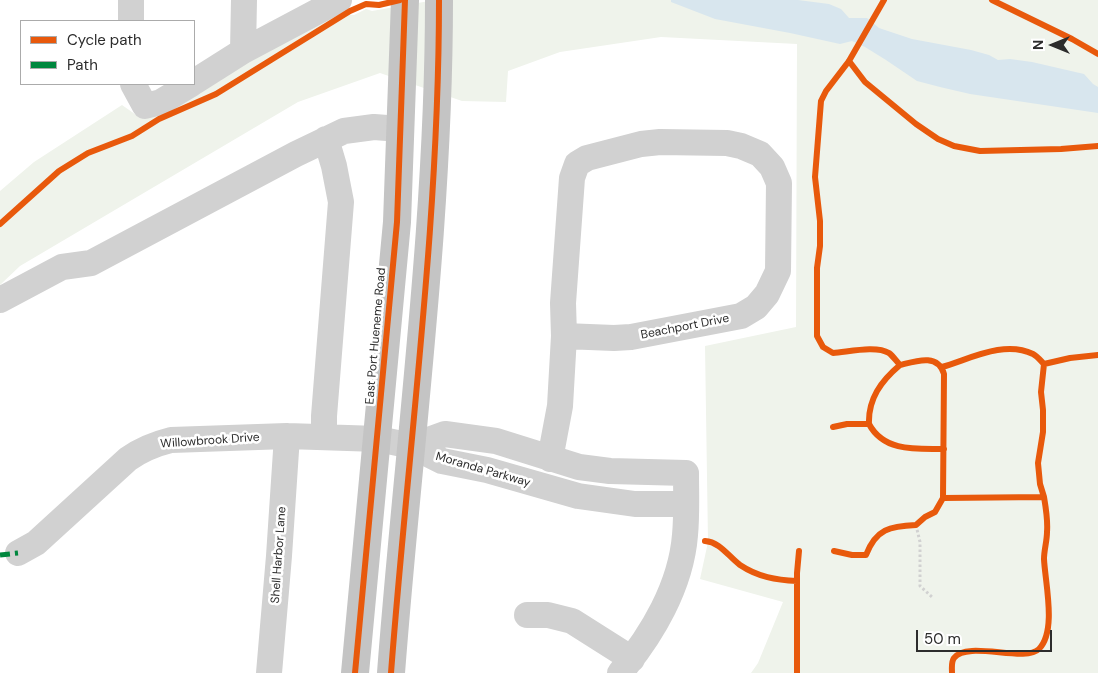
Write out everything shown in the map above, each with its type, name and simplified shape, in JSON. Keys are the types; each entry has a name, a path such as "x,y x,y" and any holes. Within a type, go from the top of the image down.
{"main road":[{"name":"East Port Hueneme Road","path":"355,673 397,222 405,0"},
{"path":"391,673 412,446 436,148 439,0"}],"street":[{"path":"132,0 132,20"},
{"path":"244,0 244,51"},
{"path":"195,81 244,51 339,0"},
{"path":"134,85 145,106 161,102 189,85"},
{"path":"0,300 62,267 91,263 344,131 374,127 400,128"},
{"path":"324,438 324,416 342,202 326,139"},
{"name":"Beachport Drive","path":"550,459 560,406 564,336 563,303 572,178 577,164 587,158 641,144 660,142 727,143 741,146 760,154 772,167 779,182 778,271 767,294 756,307 741,316 631,337 564,336"},
{"name":"Moranda Parkway","path":"445,434 496,442 579,467 610,471 686,473 686,504 635,504 578,496 487,470 442,461 412,446 445,434"},
{"name":"Willowbrook Drive","path":"18,553 36,543 128,459 154,444 171,440 287,436 378,439 412,446"},
{"name":"Shell Harbor Lane","path":"269,673 287,436"},
{"path":"527,615 548,615 572,621 626,666 647,637 671,589 679,565 685,536 686,504"}],"path":[{"path":"915,524 920,542 920,586 932,597"}],"shaded area":[{"path":"435,0 1098,0 1098,673 751,673 758,663 783,602 700,579 708,542 705,346 796,327 797,44 661,37 560,52 508,71 506,102 462,101 380,73 298,102 20,266 0,285 0,191 34,162 122,105 139,117 185,95 339,14 354,15 366,9 372,11"},
{"path":"671,0 798,0 829,4 841,9 849,18 867,18 879,28 912,39 971,50 989,55 998,60 1010,59 1032,62 1084,74 1098,87 1098,113 970,94 917,81 865,47 852,41 840,44 715,19 671,2"}],"marked path":[{"path":"0,555 18,553"}],"cycle path":[{"path":"0,224 59,171 88,153 132,136 159,119 216,94 350,11 366,4 379,5 400,0"},
{"path":"355,673 397,222 405,0"},
{"path":"391,673 434,169 439,0"},
{"path":"884,0 849,61 826,91 821,101 815,177 820,221 820,246 817,268 817,336 823,347 833,353 877,349 889,353 900,365 926,360 937,363 944,374 943,498 1044,497 1047,514 1044,559 1049,619 1048,631 1044,641 1039,649 1032,653 983,651 961,653 953,660 952,673"},
{"path":"992,0 1072,39 1098,54"},
{"path":"849,61 865,82 916,124 938,139 954,146 980,151 1098,146"},
{"path":"942,367 987,352 1010,349 1022,350 1034,355 1044,364 1070,358 1098,355"},
{"path":"1044,364 1041,392 1043,432 1038,463 1040,484 1044,497"},
{"path":"833,427 847,424 869,424 871,406 877,391 887,377 900,365"},
{"path":"869,424 883,440 892,444 912,448 944,449"},
{"path":"834,551 852,555 866,555 874,539 879,534 899,526 916,525 925,517 935,512 943,498"},
{"path":"705,541 720,547 740,565 760,575 774,579 797,581"},
{"path":"797,673 797,573 799,551"}]}
